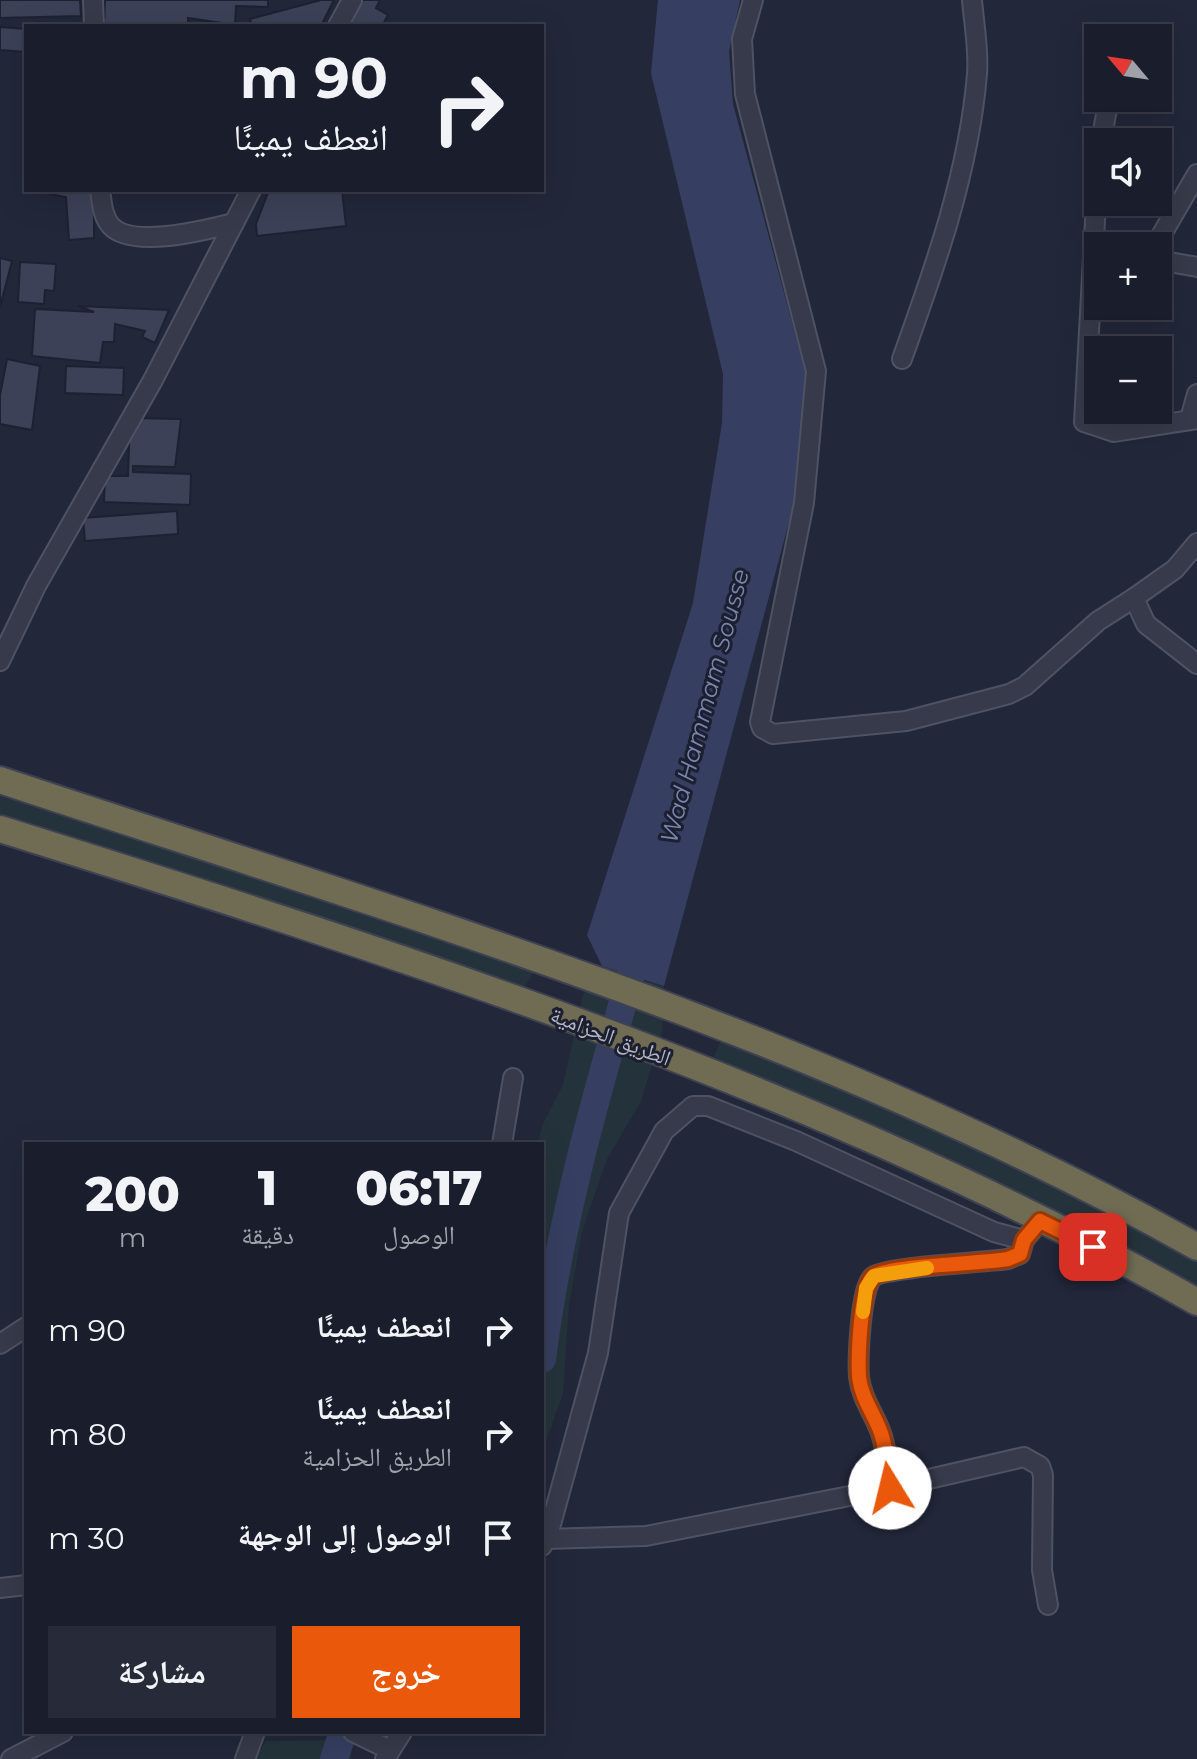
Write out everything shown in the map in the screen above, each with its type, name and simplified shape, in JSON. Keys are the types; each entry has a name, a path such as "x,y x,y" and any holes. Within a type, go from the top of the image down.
{"highway":[{"path":"0,780 339,889 543,960 722,1028 961,1128 1197,1247"},
{"name":"الطريق الحزامية","path":"0,829 529,1004 705,1072 821,1118 984,1191 1032,1230 1197,1302"}],"street":[{"path":"93,0 94,24"},
{"path":"339,24 352,0"},
{"path":"753,0 742,39 745,94 816,371 804,503 760,722 762,728 773,734 906,721 1009,694 1025,686 1098,621 1175,569 1197,543"},
{"path":"902,359 937,263 965,151 977,72 972,0"},
{"path":"1163,232 1197,174"},
{"path":"100,192 105,217 124,234 171,235 234,223"},
{"path":"0,661 36,586 153,380 250,192"},
{"path":"1172,263 1197,267"},
{"path":"1091,320 1084,422 1114,432 1194,419 1197,394"},
{"path":"1134,598 1146,624 1197,664"},
{"path":"502,1142 513,1078"},
{"path":"890,1488 880,1431 867,1405 859,1378 862,1322 869,1282 874,1276 897,1271 1008,1259 1020,1254 1032,1230 983,1227 725,1112 708,1106 693,1106 664,1131 619,1213 598,1353 544,1543 646,1536 890,1488 1024,1457 1040,1466 1042,1570 1048,1605"},
{"path":"0,1344 24,1328"},
{"path":"0,1588 24,1585"},
{"path":"11,1759 59,1734"},
{"path":"245,1759 254,1734"},
{"path":"356,1734 388,1754 401,1734"}],"shaded area":[{"path":"0,789 537,967 521,992 0,818"},
{"path":"602,966 664,986 662,1032 641,1101 607,1159 582,1231 569,1305 563,1394 544,1446 544,1142 538,1142 542,1126 563,1085 583,995"},
{"path":"722,1037 945,1132 1170,1244 1197,1259 1197,1293 712,1062"},
{"path":"347,1740 352,1759 255,1759 266,1741"}],"water":[{"path":"658,0 740,0 729,51 733,104 806,374 795,500 664,986 602,966 587,935 693,603 722,423 723,374 651,73"}],"building":[{"path":"0,0 80,0 81,16 0,18"},
{"path":"105,0 268,0 268,7 236,6 235,24 188,18 188,24 104,24"},
{"path":"321,0 334,0 322,24 251,24 250,19"},
{"path":"362,0 380,0 376,8 388,15 383,24 350,24"},
{"path":"0,27 24,29 24,52 0,50"},
{"path":"94,192 94,238 69,240 66,197 50,194"},
{"path":"268,192 342,192 346,226 257,236 256,224"},
{"path":"0,258 12,261 0,307"},
{"path":"20,262 56,264 54,291 45,290 44,304 18,302"},
{"path":"78,306 169,310 155,343 142,337 145,331 115,324 114,342 103,342 100,363 32,356 35,309 94,312"},
{"path":"7,359 40,366 32,430 0,424 0,395"},
{"path":"66,366 124,368 123,395 65,393"},
{"path":"130,418 181,419 175,467 133,466 133,472 191,474 190,505 104,502 105,476 128,476"},
{"path":"177,511 178,534 85,541 83,518"}],"waterway":[{"name":"Wad Hammam Sousse","path":"544,1346 571,1200 641,940"},
{"name":"Wad Hammam Sousse","path":"334,1759 342,1734"}],"slow traffic":[{"path":"863,1312 866,1288 874,1276 927,1268"}],"route":[{"path":"890,1488 880,1431 867,1405 859,1378 863,1308 866,1288 874,1276 1008,1259 1020,1254 1024,1240 1040,1221 1093,1247"}]}
